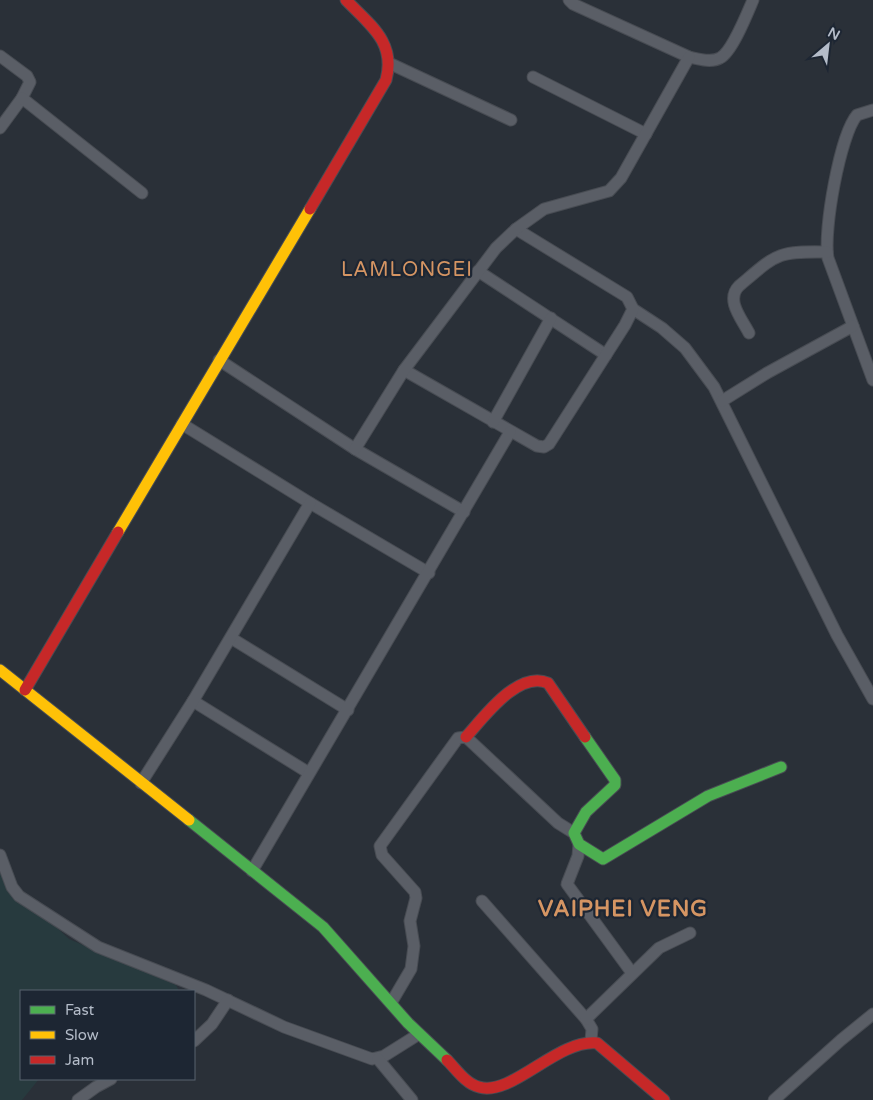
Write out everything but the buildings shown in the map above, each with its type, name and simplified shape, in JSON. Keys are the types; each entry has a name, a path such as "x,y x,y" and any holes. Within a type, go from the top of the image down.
{"street":[{"path":"25,690 386,80 391,64 388,49 377,30 346,0"},
{"path":"570,0 573,4 689,57 707,61 720,59 727,52 753,0"},
{"path":"0,56 27,76 30,82 22,98 0,128"},
{"path":"355,449 404,370 496,248 516,229 544,209 609,191 621,178 689,57"},
{"path":"391,64 510,120"},
{"path":"533,77 646,134"},
{"path":"22,98 142,192"},
{"path":"873,110 857,115 849,128 837,176 827,230 827,252 853,326 867,350 873,380"},
{"path":"516,229 627,297 633,309 662,328 685,348 722,401 837,635 873,699"},
{"path":"749,333 732,301 734,290 778,255 795,251 827,252"},
{"path":"478,271 606,355"},
{"path":"404,370 510,432 537,446 544,447 548,444 606,355 633,309"},
{"path":"493,422 551,318"},
{"path":"722,401 767,372 853,326"},
{"path":"219,360 355,449 464,512"},
{"path":"182,424 310,503 429,573"},
{"path":"252,871 429,573 510,432"},
{"path":"141,782 193,701 310,503"},
{"path":"231,638 348,710"},
{"path":"0,670 330,933 390,1003 469,1082 478,1087 488,1089 504,1084 576,1045 591,1040 664,1100"},
{"path":"390,1003 411,968 414,946 410,921 416,898 414,892 382,855 380,846 458,738 466,737 513,690 530,680 543,678 615,780 613,787 591,807 576,838 578,856 568,884 632,973"},
{"path":"193,701 309,774"},
{"path":"466,737 558,823 603,859 708,796 781,767"},
{"path":"0,855 12,887 18,896 77,935 98,947 228,1000 284,1027 365,1058 378,1059 419,1034"},
{"path":"482,901 586,1019 592,1029 591,1040"},
{"path":"586,1019 659,948 690,933"},
{"path":"195,1040 212,1024 228,1000"},
{"path":"774,1100 873,1014"},
{"path":"378,1059 412,1100"},
{"path":"78,1100 110,1080"}],"green space":[{"path":"0,864 19,892 69,939 176,985 178,990 20,990 20,1080 38,1080 22,1100 0,1100"}],"traffic: fast":[{"path":"585,737 615,780 615,785 586,812 574,833 579,844 603,859 708,796 781,767"},
{"path":"189,820 323,927 408,1023 447,1060"}],"traffic: slow":[{"path":"118,532 310,209"},
{"path":"0,670 189,820"}],"traffic: jam":[{"path":"310,209 386,80 388,67 384,45 372,26 346,0"},
{"path":"25,690 118,532"},
{"path":"466,737 502,698 525,683 537,681 548,683 585,737"},
{"path":"447,1060 470,1083 479,1087 492,1088 506,1084 566,1050 582,1044 597,1043 664,1100"}],"district":[{"name":"LAMLONGEI","path":"407,269"},
{"name":"VAIPHEI VENG","path":"623,908"}]}
